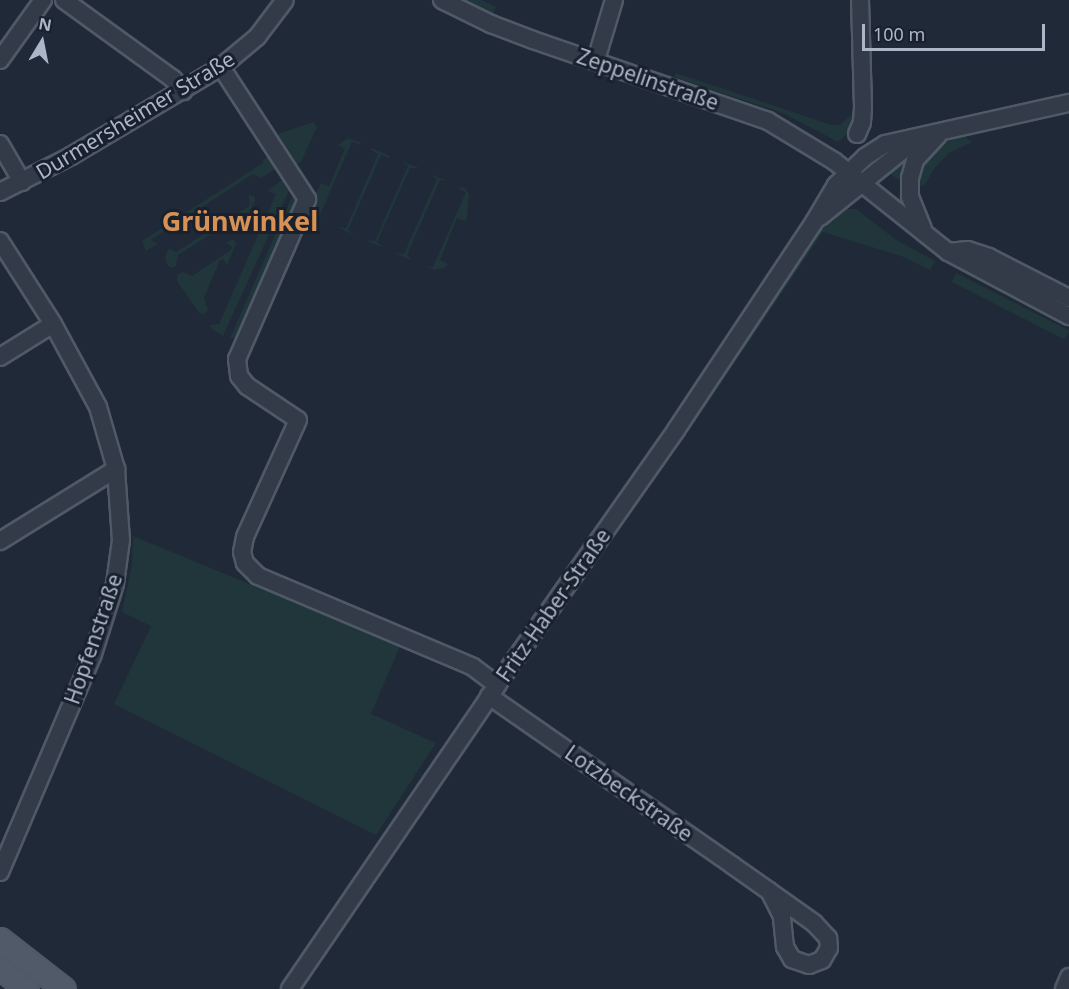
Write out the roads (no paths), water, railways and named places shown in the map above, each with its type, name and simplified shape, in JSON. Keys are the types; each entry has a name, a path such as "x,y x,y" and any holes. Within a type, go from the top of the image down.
{"main road":[{"path":"0,939 63,989"},
{"path":"0,968 27,989"}],"street":[{"path":"0,60 43,0"},
{"path":"64,0 173,79 183,91"},
{"name":"Durmersheimer Straße","path":"0,192 22,182 183,91 221,67 256,37 285,0"},
{"name":"Zeppelinstraße","path":"442,0 491,24 762,119 809,144 862,183"},
{"path":"596,60 614,0"},
{"path":"857,134 862,122 863,107 860,0"},
{"name":"Lotzbeckstraße","path":"221,67 307,199 237,360 239,376 247,386 298,420 245,537 242,552 245,563 258,576 473,668 493,691 769,891 824,931 828,938 829,948 822,960 809,965 792,959 785,947 782,916 769,891"},
{"name":"Fritz-Haber-Straße","path":"290,989 493,691 676,430 814,222 836,185 873,150 885,144 917,139 1069,104"},
{"path":"928,238 915,213 910,196 910,178 915,160 942,132"},
{"name":"Fritz-Haber-Straße","path":"814,222 917,139"},
{"path":"0,144 22,182"},
{"path":"862,183 948,252 1069,316"},
{"name":"Hopfenstraße","path":"0,241 53,324 98,407 116,469 121,524 120,558 109,607 93,654 0,872"},
{"path":"948,252 973,251 1069,298"},
{"path":"0,357 53,324"},
{"path":"0,541 116,469"},
{"path":"1064,989 1069,977"}],"district":[{"name":"Grünwinkel","path":"240,221"}]}
